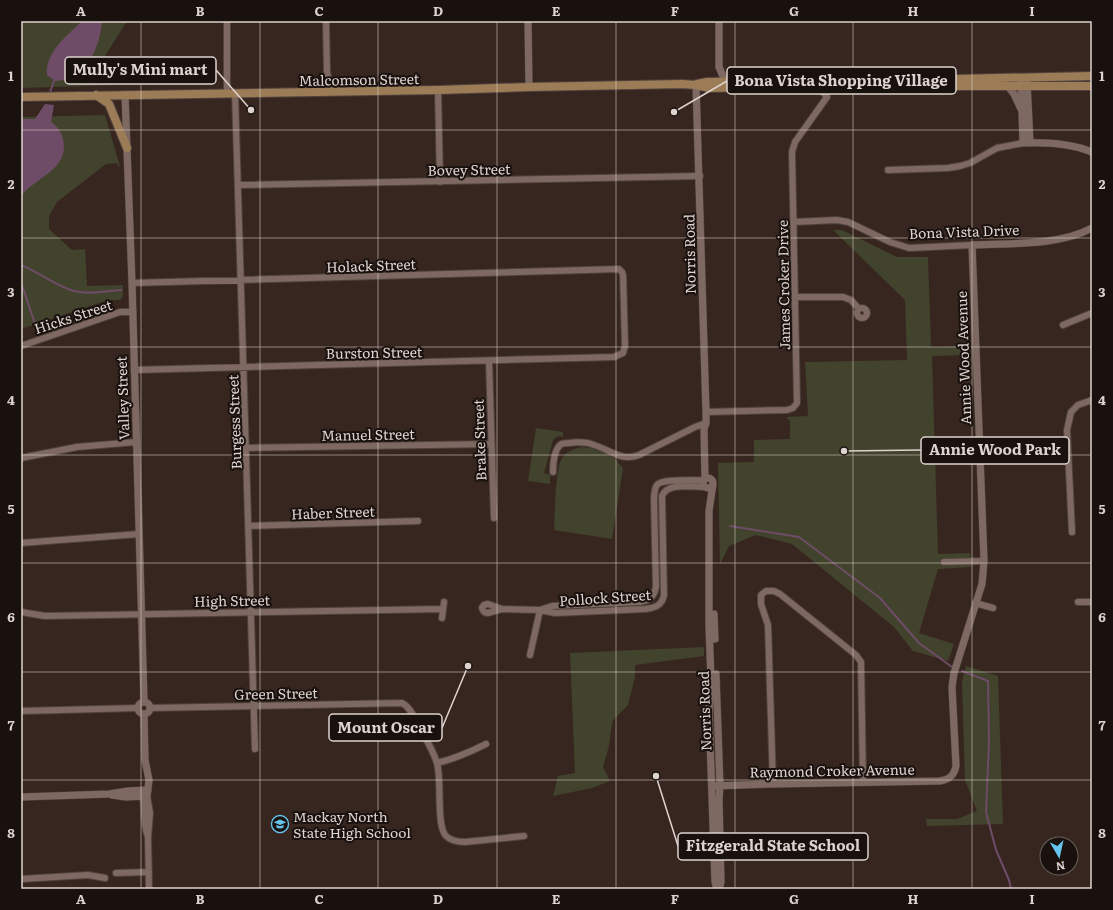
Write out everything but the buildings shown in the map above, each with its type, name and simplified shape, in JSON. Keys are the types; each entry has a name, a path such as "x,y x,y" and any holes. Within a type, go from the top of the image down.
{"main road":[{"name":"Malcomson Street","path":"21,97 64,95 231,94 438,90 529,87 696,85 709,88 818,86 851,85 863,82 878,81 944,83 956,86 1007,85 1024,81 1092,76"},
{"name":"Malcomson Street","path":"944,83 955,79 1024,81 1092,86"},
{"name":"Malcomson Street","path":"696,85 707,82 725,81 850,80 863,82"},
{"path":"96,95 109,104 127,148"}],"street":[{"name":"Burgess Street","path":"226,21 239,185 255,749"},
{"path":"326,21 327,71 330,92"},
{"path":"528,21 529,87"},
{"path":"719,21 719,67 725,81"},
{"path":"1024,81 1022,113 1026,143"},
{"path":"1024,81 1026,143"},
{"name":"Norris Road","path":"696,85 700,176 706,412 706,423 704,429 705,483 709,511"},
{"path":"1007,85 1014,94 1022,113"},
{"name":"James Croker Drive","path":"706,412 787,410 796,405 798,400 792,152 795,142 827,97 818,86"},
{"path":"438,90 440,182"},
{"name":"Valley Street","path":"125,95 133,312 144,702"},
{"path":"888,170 948,168 960,166 970,163 998,148 1026,143 1071,145 1092,152"},
{"name":"Bovey Street","path":"239,185 700,176"},
{"name":"Bona Vista Drive","path":"793,222 837,220 848,222 890,242 909,248 1058,240 1079,234 1092,228"},
{"name":"Annie Wood Avenue","path":"952,777 956,766 952,687 954,673 982,584 984,561 972,245"},
{"name":"Holack Street","path":"132,283 619,269 623,275 625,346 623,353 614,357"},
{"path":"795,297 841,296 851,300 859,309"},
{"name":"Hicks Street","path":"21,346 120,312 133,312"},
{"path":"1063,324 1092,313"},
{"name":"Burston Street","path":"134,370 614,357"},
{"name":"Brake Street","path":"489,361 494,518"},
{"path":"1072,532 1067,430 1071,412 1078,405 1092,400"},
{"path":"553,472 555,456 559,446 562,444 573,442 589,444 620,456 631,458 706,423"},
{"name":"Norris Road","path":"706,423 708,428 710,472 713,483 709,511 709,628 713,719 720,786 721,882 718,889"},
{"path":"21,458 77,447 136,442"},
{"name":"Manuel Street","path":"246,448 491,444"},
{"path":"689,484 663,482 657,484 655,491 663,494 669,488 689,484 705,483 710,479 713,483"},
{"name":"Pollock Street","path":"540,610 550,606 648,600 654,595 656,586 655,491"},
{"name":"Pollock Street","path":"502,609 540,610 553,613 629,610 657,606 662,600 664,586 661,508 661,499 663,494"},
{"path":"654,508 661,508"},
{"name":"Haber Street","path":"249,526 418,521"},
{"path":"21,542 139,534"},
{"path":"655,538 662,537"},
{"path":"944,562 984,561"},
{"path":"656,567 663,567"},
{"path":"656,586 664,586"},
{"path":"773,784 768,625 761,604 761,595 766,591 774,591 780,594 856,655 861,662 863,782"},
{"path":"648,600 651,608"},
{"path":"442,618 444,602"},
{"path":"628,602 629,610"},
{"path":"1078,602 1092,602"},
{"path":"609,603 609,611"},
{"path":"975,603 993,608"},
{"path":"591,604 591,611"},
{"name":"High Street","path":"21,612 45,616 443,609"},
{"path":"530,655 540,610"},
{"path":"138,708 140,703 148,703 150,708 149,712 144,714"},
{"name":"Green Street","path":"150,708 402,703 409,708 437,763"},
{"path":"21,711 138,708"},
{"path":"138,708 139,712 144,714"},
{"path":"144,714 146,760 149,779 145,793 143,820 148,837 149,889"},
{"name":"Norris Road","path":"713,719 712,786 715,882 718,889"},
{"path":"486,744 437,763 442,828 445,835 458,842 524,836"},
{"name":"Raymond Croker Avenue","path":"712,786 939,781 952,777"},
{"path":"21,797 109,794 123,797 145,793"},
{"path":"116,873 149,872"},
{"path":"21,879 88,875 105,878"}],"green space":[{"path":"22,21 127,21 105,56 105,67 118,85 21,88"},
{"path":"105,115 120,167 116,163 106,164 57,202 49,216 49,229 72,250 85,249 87,286 123,285 123,296 120,300 108,300 21,329 21,117"},
{"path":"833,230 842,230 897,257 928,257 931,347 968,346 968,355 932,356 938,554 970,553 971,567 938,569 919,633 954,644 948,661 913,651 894,627 792,544 756,535 729,546 720,564 718,463 754,462 754,440 790,439 790,421 786,417 808,416 805,362 907,360 905,300"},
{"path":"536,428 563,432 563,437 558,436 553,440 544,473 550,475 550,484 528,481"},
{"path":"581,447 592,448 614,458 623,468 612,539 554,530 557,482 560,464 562,458 566,454"},
{"path":"704,647 704,656 635,665 635,677 628,705 613,720 609,746 603,767 610,781 592,788 553,796 558,776 575,773 570,653"},
{"path":"966,666 998,676 1003,824 927,826 926,819 957,819 977,811 965,780 962,681"}],"shaded area":[{"path":"82,21 102,21 101,31 94,52 83,69 75,75 66,79 55,81 47,75 47,67 53,52"},
{"path":"45,104 54,105 51,122 57,127 63,139 64,149 62,158 50,172 27,189 21,196 21,119 35,119"}],"waterway":[{"path":"49,95 55,78"},
{"path":"21,265 60,286 74,291 92,293 121,290"},
{"path":"21,282 38,333"},
{"path":"730,526 799,537 880,598 919,643 952,667"},
{"path":"962,671 988,681 989,743 986,812 996,850 1009,880 1011,889"}],"place":[{"name":"Mully's Mini mart","path":"251,110"},
{"name":"Bona Vista Shopping Village","path":"674,112"},
{"name":"Annie Wood Park","path":"844,451"},
{"name":"Mount Oscar","path":"468,666"},
{"name":"Fitzgerald State School","path":"656,776"},
{"name":"Mackay North State High School","path":"280,824"}]}
